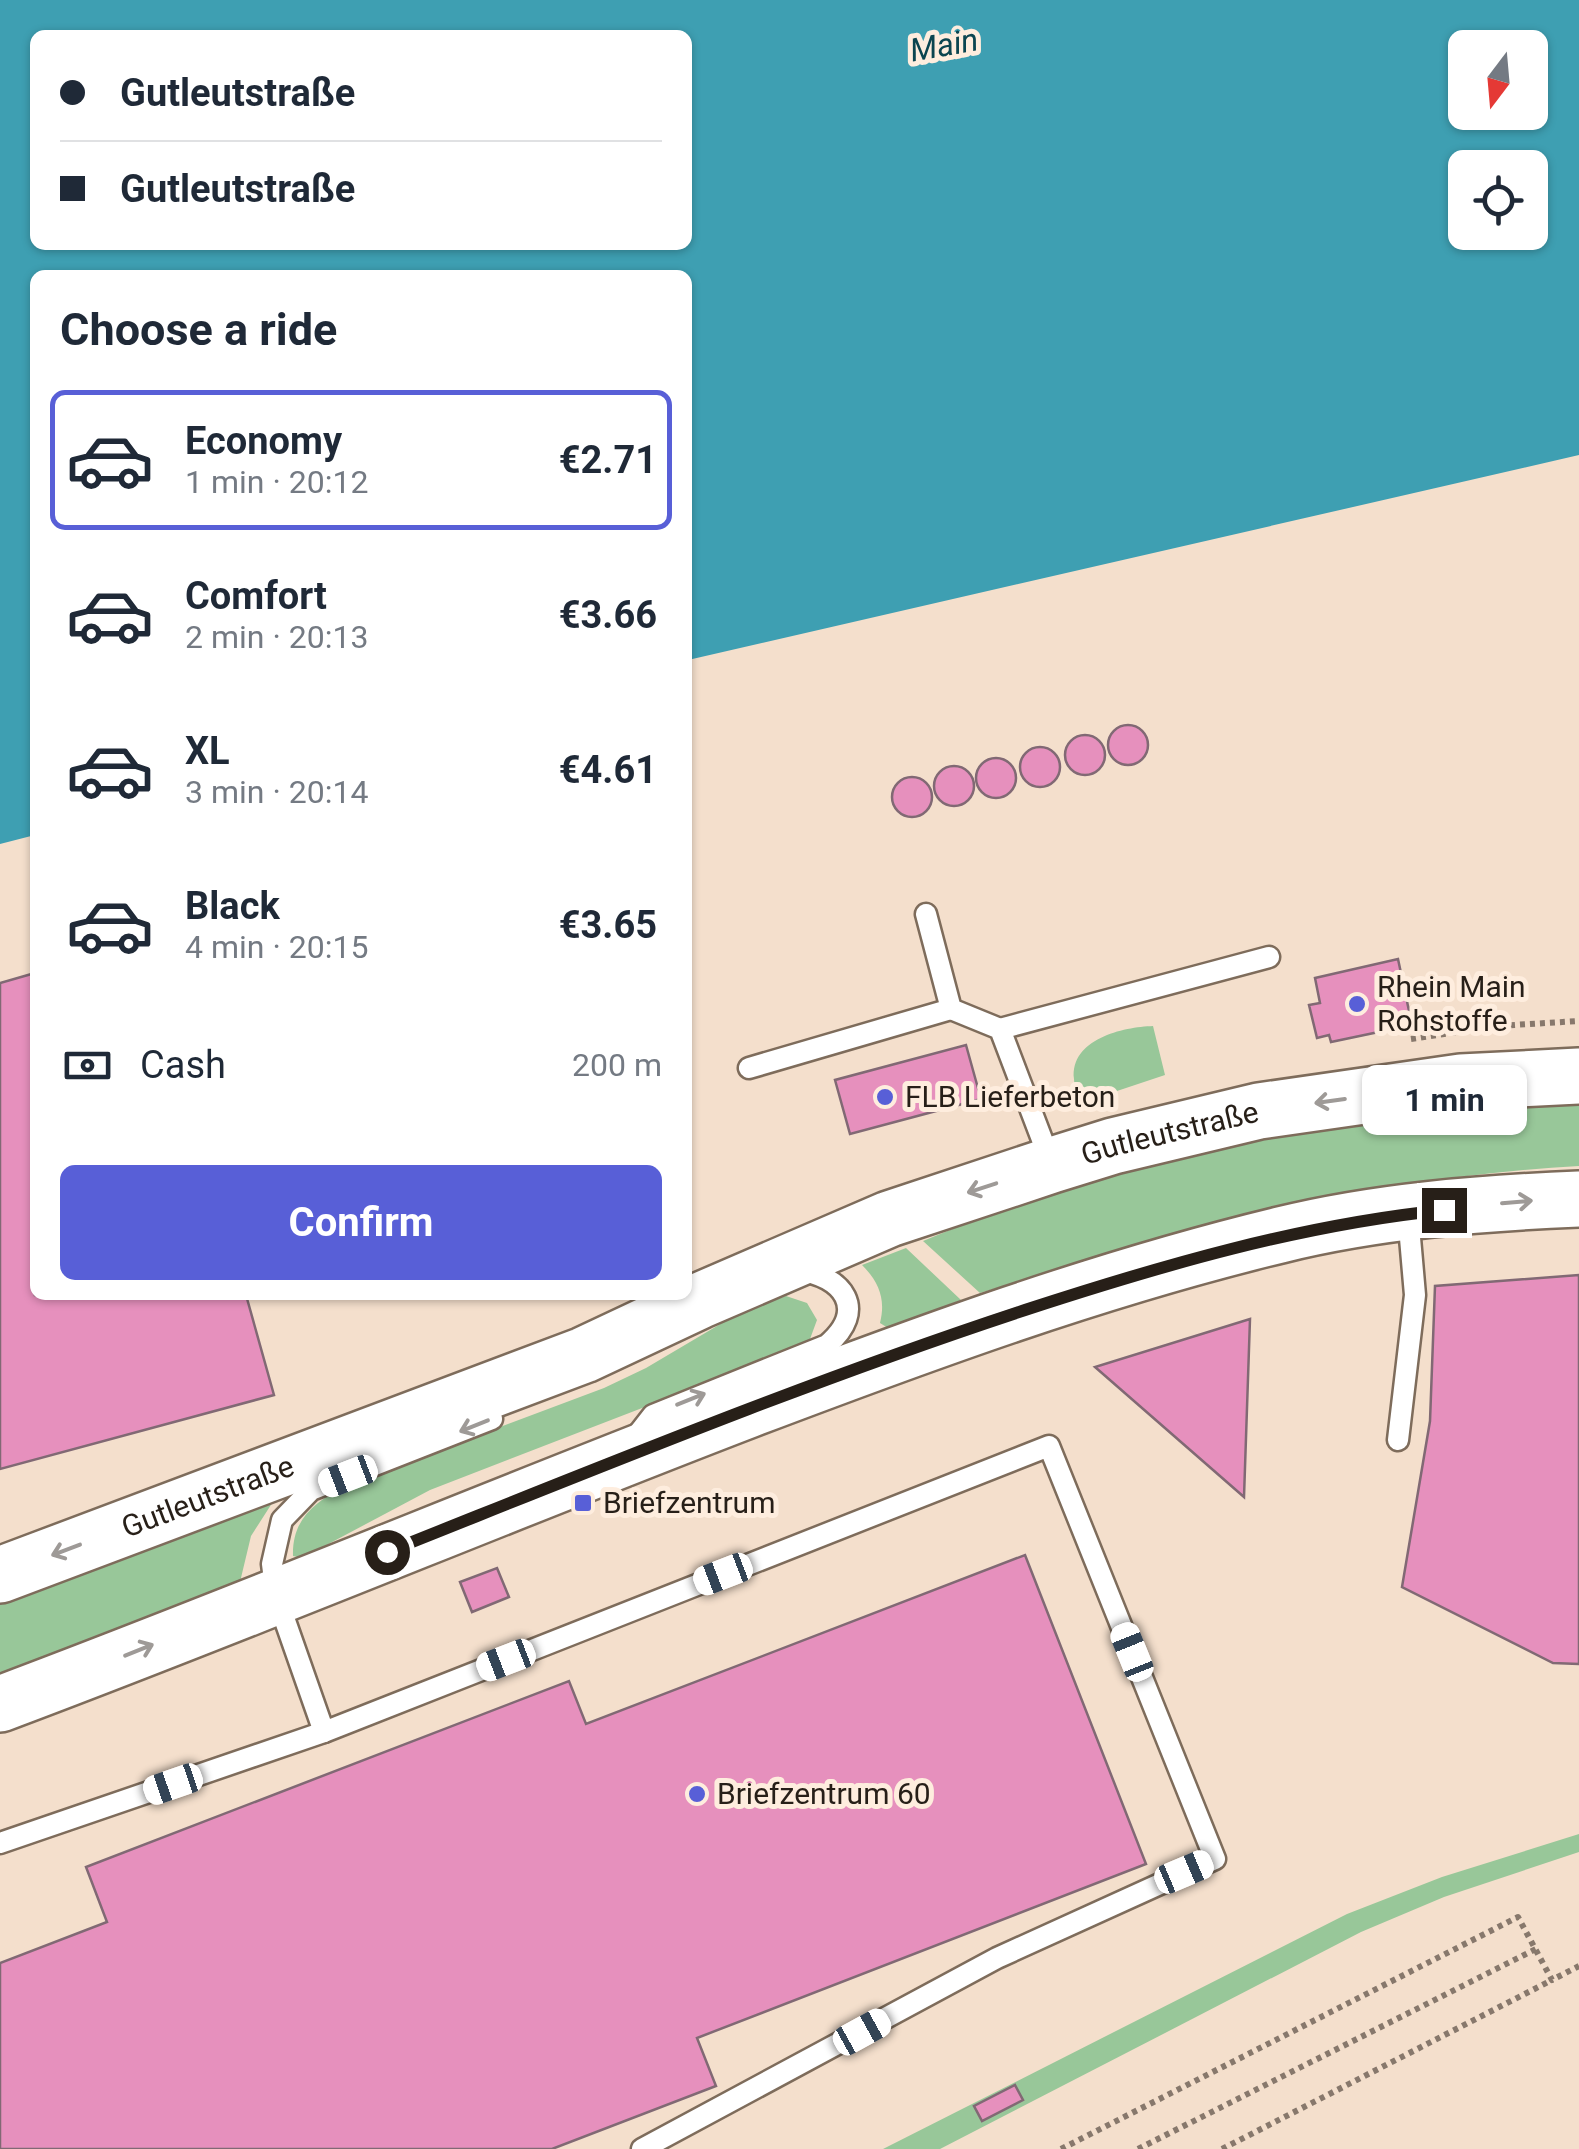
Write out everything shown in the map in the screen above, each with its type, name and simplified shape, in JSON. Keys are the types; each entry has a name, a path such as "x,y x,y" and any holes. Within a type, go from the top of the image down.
{"main road":[{"name":"Gutleutstraße","path":"0,1574 565,1373 699,1300 889,1219 1052,1165 1113,1146 1260,1111 1462,1082 1579,1076"},
{"path":"0,1704 922,1344 1124,1278 1283,1234 1407,1214 1579,1199"}],"lane":[{"path":"926,914 951,1009"},
{"path":"749,1068 951,1009 1000,1029 1269,957"},
{"path":"1000,1029 1052,1165"},
{"path":"1398,1440 1415,1295 1407,1214"},
{"path":"619,1460 653,1415 827,1345 844,1331 848,1320 846,1298 832,1281 810,1272 780,1268"},
{"name":"Gutleutstraße","path":"324,1732 276,1595 272,1564 282,1520 311,1490 515,1410"},
{"path":"0,1842 324,1732 1050,1446 1215,1859 997,1958 642,2149"}],"path":[{"path":"1061,2149 1518,1917 1552,1980"},
{"path":"1138,2149 1536,1949"},
{"path":"1222,2149 1579,1966"}],"green space":[{"path":"1153,1026 1165,1075 1081,1103 1074,1079 1080,1054 1114,1033"},
{"path":"1579,1096 1579,1166 1425,1182 1275,1210 980,1293 923,1241 994,1212 1109,1177 1235,1146 1355,1120"},
{"path":"906,1248 961,1300 888,1328 880,1323 880,1291 862,1265"},
{"path":"786,1296 807,1303 817,1320 810,1339 795,1349 430,1490 302,1558 293,1556 296,1531 307,1513 345,1485 604,1388 739,1313"},
{"path":"276,1497 251,1536 240,1582 0,1678 0,1601"},
{"path":"1579,1834 1579,1852 1444,1897 1361,1932 940,2149 883,2149 1347,1914 1442,1877"}],"water":[{"name":"Main","path":"0,0 1579,0 1579,455 692,659 692,270 30,270 30,836 0,844"}],"building":[{"path":"1128,725 1142,731 1148,745 1142,759 1128,765 1114,759 1108,745 1114,731"},
{"path":"1085,735 1099,741 1105,755 1099,769 1085,775 1071,769 1065,755 1071,741"},
{"path":"1040,747 1054,753 1060,767 1054,781 1040,787 1026,781 1020,767 1026,753"},
{"path":"996,758 1010,764 1016,778 1010,792 996,798 982,792 976,778 982,764"},
{"path":"954,766 968,772 974,786 968,800 954,806 940,800 934,786 940,772"},
{"path":"912,777 926,783 932,797 926,811 912,817 898,811 892,797 898,783"},
{"path":"1398,959 1412,1025 1331,1042 1329,1035 1317,1038 1309,1005 1320,1003 1315,978"},
{"path":"30,974 30,1300 247,1300 274,1395 0,1469 0,983"},
{"path":"966,1045 981,1099 850,1134 835,1080"},
{"path":"1579,1275 1579,1664 1553,1663 1402,1587 1430,1421 1435,1286"},
{"path":"1250,1319 1244,1497 1095,1367"},
{"name":"Briefzentrum 60","path":"1025,1555 1146,1864 697,2038 716,2086 552,2149 0,2149 0,1963 107,1922 86,1867 569,1681 586,1724"},
{"path":"497,1568 509,1597 472,1612 460,1582"},
{"path":"1015,2085 1023,2100 982,2121 974,2106"}],"place":[{"name":"Rhein Main Rohstoffe","path":"1357,1004"},
{"name":"FLB Lieferbeton","path":"885,1097"},
{"name":"Briefzentrum","path":"583,1503"},
{"name":"Briefzentrum 60","path":"697,1794"}],"route":[{"path":"387,1552 922,1344 1124,1278 1283,1234 1444,1210"}]}
